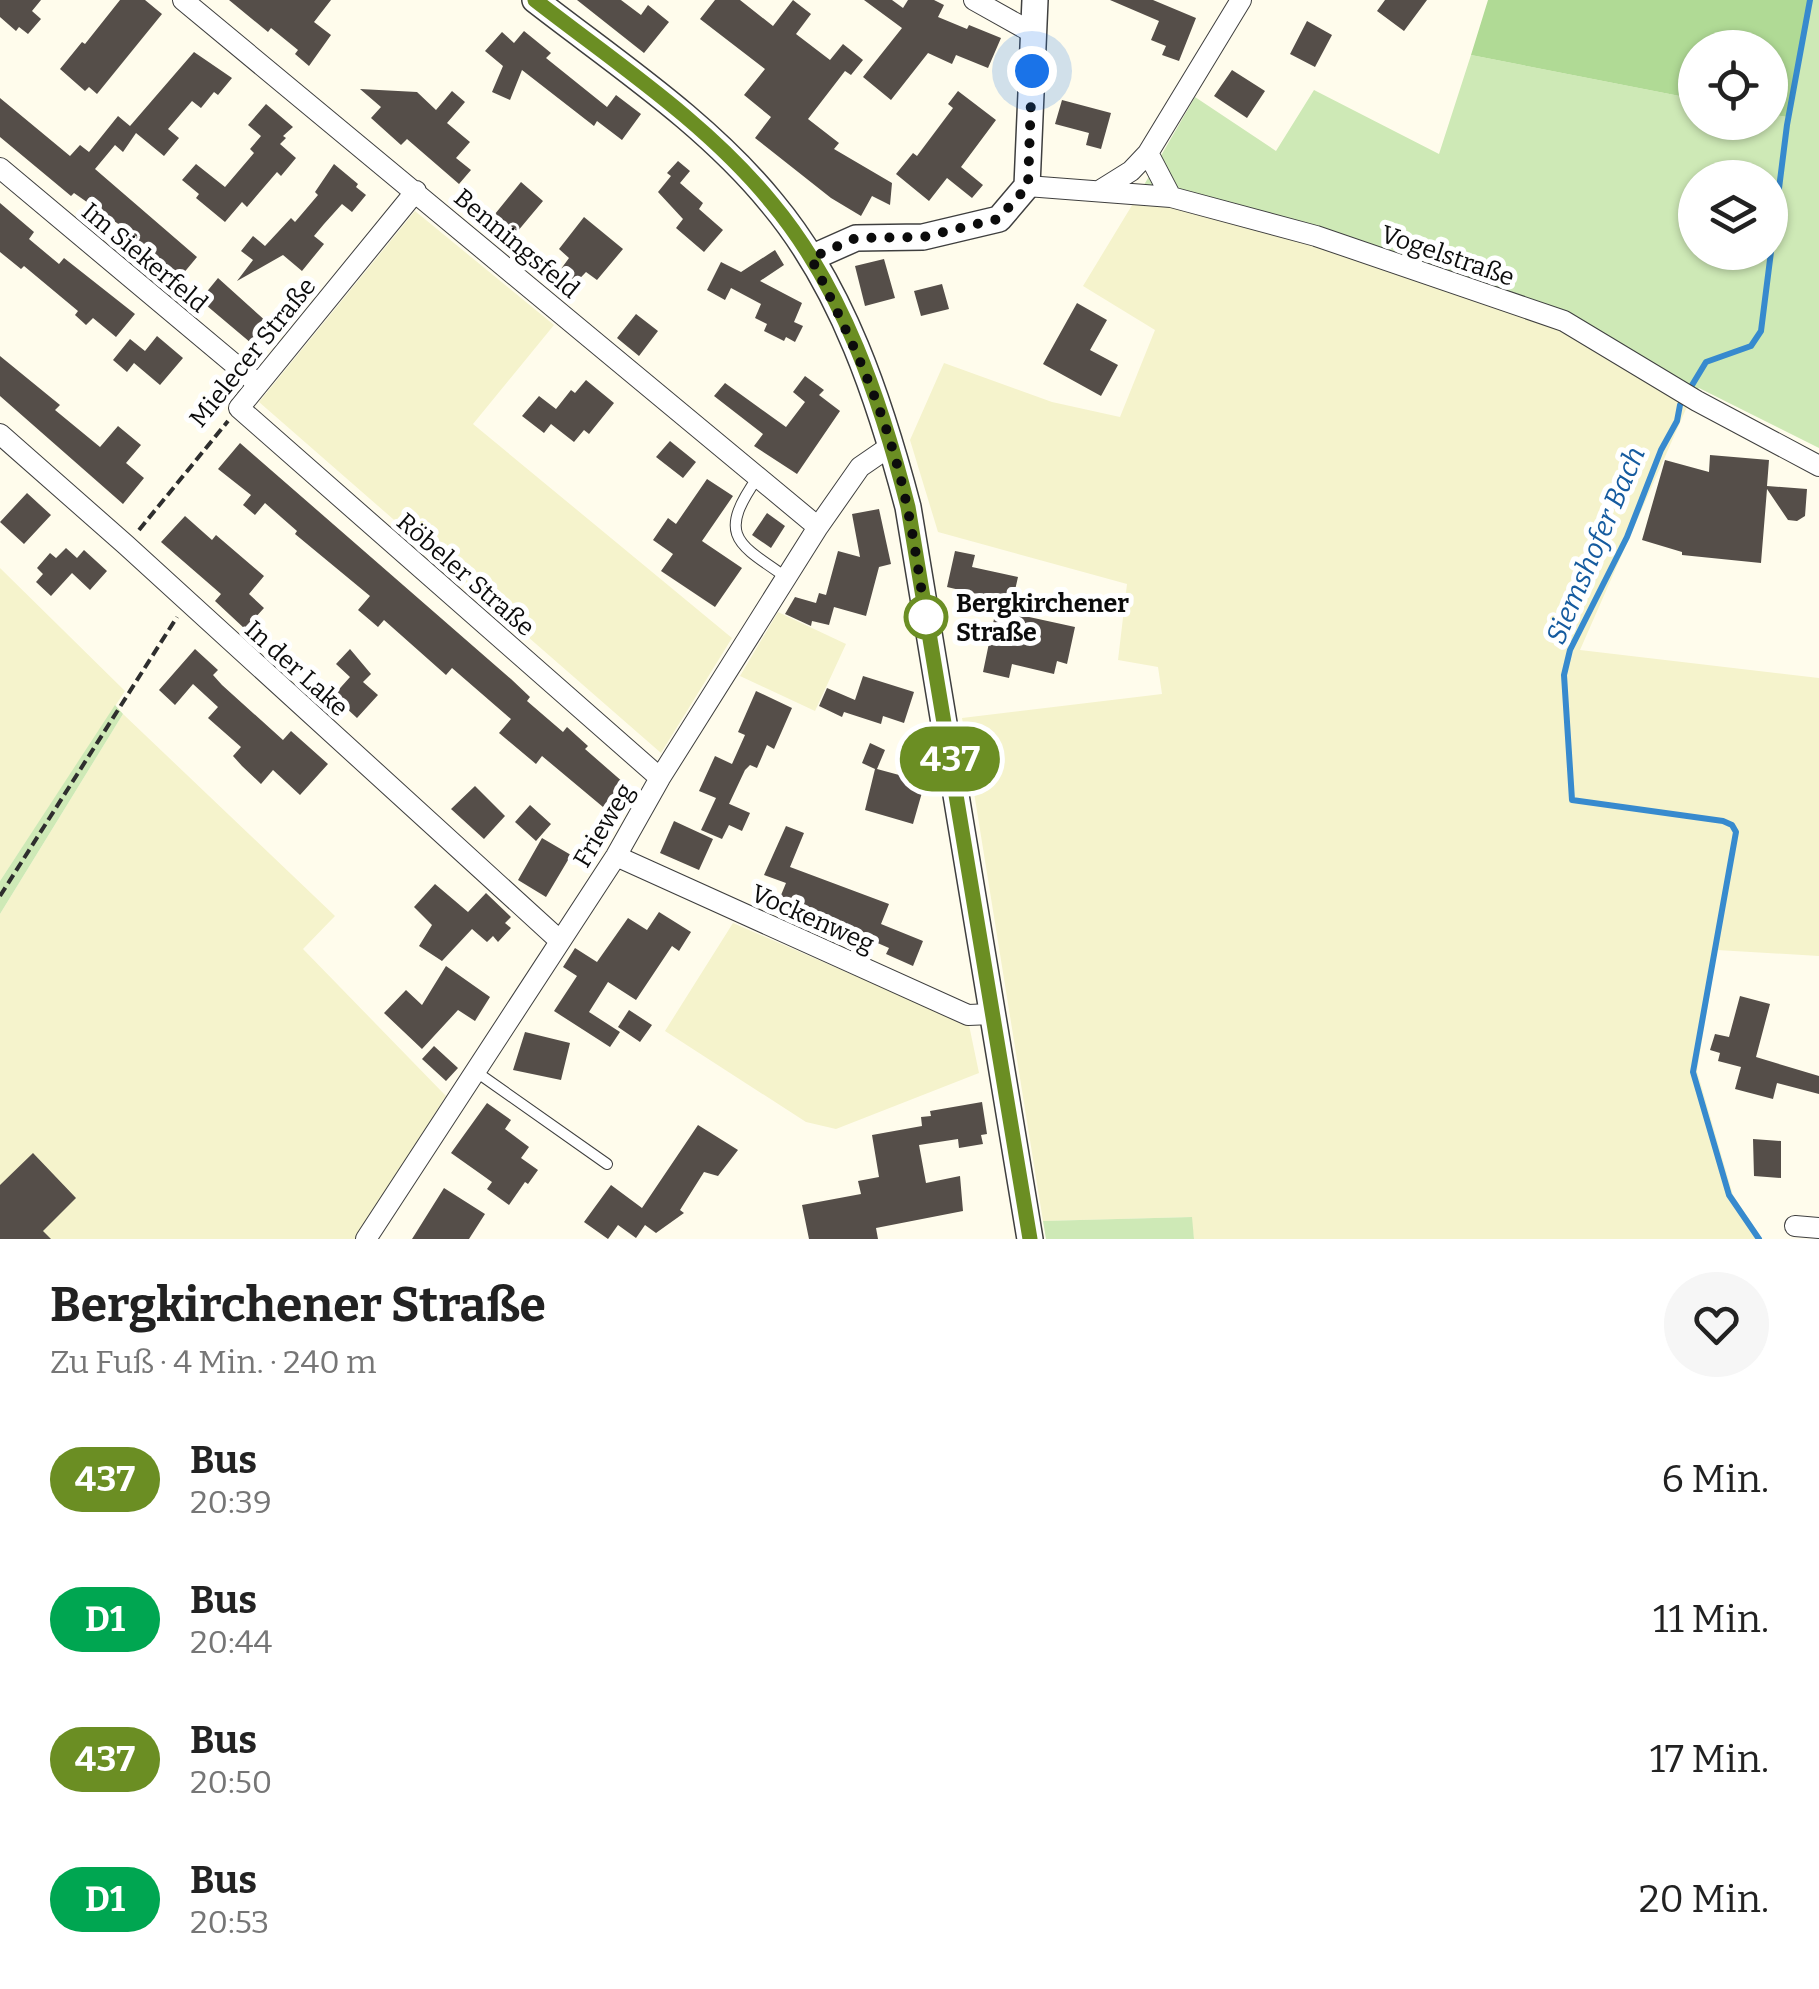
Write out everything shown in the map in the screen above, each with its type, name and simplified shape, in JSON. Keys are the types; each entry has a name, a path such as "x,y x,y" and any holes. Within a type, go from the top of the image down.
{"street":[{"name":"Benningsfeld","path":"183,0 818,528"},
{"path":"535,0 720,148 772,203 811,258 863,364 892,445 908,507 1030,1239"},
{"path":"974,0 1033,33"},
{"path":"811,258 856,238 923,237 998,219 1028,186 1035,0"},
{"path":"1099,192 1131,171 1148,153 1234,2"},
{"path":"1148,153 1171,197"},
{"name":"Im Siekerfeld","path":"0,168 258,384"},
{"name":"Vogelstraße","path":"1028,186 1171,197 1316,236 1564,321 1819,466"},
{"name":"Mielecer Straße","path":"239,408 416,191"},
{"name":"Röbeler Straße","path":"239,408 660,778"},
{"name":"In der Lake","path":"0,434 559,940"},
{"name":"Frieweg","path":"366,1239 616,856 660,778 818,528 860,468 892,445"},
{"name":"Vockenweg","path":"616,856 968,1015 992,1014"},
{"path":"1795,1226 1819,1228"}],"lane":[{"path":"758,477 742,499 735,523 736,539 786,578"},
{"path":"475,1071 607,1164"}],"path":[{"name":"Mielecer Straße","path":"126,545 239,408"},
{"path":"0,896 187,602"}],"shaded area":[{"path":"1137,197 1318,241 1562,328 1693,393 1580,650 1819,678 1819,956 1717,950 1697,1071 1733,1195 1762,1239 1194,1239 1191,1217 1043,1221 962,718 1162,694 1158,667 1118,660 1127,584 938,532 910,440 944,363 1052,402 1120,417 1155,330 1083,286"},
{"path":"415,211 554,325 473,424 732,638 661,753 259,402"},
{"path":"0,568 125,691 0,881"},
{"path":"778,612 846,644 815,711 740,676"},
{"path":"123,714 335,916 303,949 446,1096 355,1239 0,1239 0,914"},
{"path":"733,923 969,1025 979,1073 836,1129 806,1122 665,1031"}],"green space":[{"path":"1488,0 1811,0 1788,112 1788,30 1678,30 1678,96 1471,55"},
{"path":"1811,0 1819,0 1819,448 1699,388 1693,393 1562,328 1317,241 1137,197 1195,97 1276,151 1314,90 1439,154 1471,55 1678,96 1678,140 1788,140 1788,112"},
{"path":"115,705 123,714 0,914 0,881"},
{"path":"1192,1217 1194,1239 1046,1239 1043,1221"}],"building":[{"path":"0,0 41,0 32,11 41,19 28,34 19,27 16,31 0,17"},
{"path":"120,0 145,0 162,14 97,94 89,87 85,91 60,69"},
{"path":"229,0 331,0 314,22 331,35 309,66 295,54 298,50 271,28 268,32"},
{"path":"577,0 621,0 641,15 648,5 669,22 644,53"},
{"path":"715,0 740,0 773,26 793,0 811,14 796,34 830,60 843,44 863,60 851,75 845,71 808,119 839,143 834,149 892,183 890,205 872,196 861,216 831,198 755,138 771,117 744,95 765,69 700,19"},
{"path":"864,0 892,0 903,8 908,0 934,0 944,5 938,17 1001,38 988,68 956,55 952,64 928,53 891,100 863,77 902,28"},
{"path":"1110,0 1153,0 1196,18 1179,61 1162,55 1166,46 1151,40 1159,21"},
{"path":"1385,0 1427,0 1404,31 1377,11"},
{"path":"1307,21 1332,35 1315,67 1290,54"},
{"path":"524,31 551,53 546,58 607,107 616,95 641,114 622,140 597,121 594,126 522,70 510,100 492,92 503,66 485,51 502,32 514,43"},
{"path":"194,52 232,78 218,95 214,92 201,108 192,101 168,129 179,138 164,156 136,133 123,152 115,145 95,169 197,257 177,281 130,246 137,237 74,193 71,196 0,137 0,98 70,156 80,145 89,152 118,116 130,126"},
{"path":"1232,70 1265,91 1247,118 1214,96"},
{"path":"360,89 417,92 436,110 452,91 465,102 447,123 470,142 456,158 471,170 459,184 407,139 401,145 371,118 381,107"},
{"path":"958,91 996,120 961,167 983,185 972,198 947,178 929,201 896,174 913,153 917,156 953,108 948,104"},
{"path":"1062,100 1111,113 1101,149 1086,145 1089,133 1055,124"},
{"path":"266,104 293,127 280,144 296,158 281,176 277,172 247,207 242,202 225,222 196,198 199,194 182,180 196,164 225,187 254,153 250,149 261,136 248,125"},
{"path":"678,161 690,171 680,183 703,203 699,209 723,230 704,252 676,228 683,219 658,192"},
{"path":"334,164 366,195 352,212 342,204 324,224 314,236 324,244 302,271 283,255 237,281 253,260 241,251 253,236 265,246 291,218 295,222 318,195 315,192"},
{"path":"521,182 543,201 517,232 495,214"},
{"path":"0,203 34,232 29,239 59,264 64,258 135,314 116,337 93,318 86,325 75,315 78,311 24,266 21,269 0,252"},
{"path":"584,217 623,249 597,280 586,272 564,295 550,284 569,258 559,249"},
{"path":"775,250 784,265 760,281 802,303 794,322 803,326 795,342 764,331 767,324 755,318 761,304 731,288 725,300 707,290 721,262 741,272"},
{"path":"884,259 895,298 865,306 855,266"},
{"path":"218,278 268,323 251,343 200,300"},
{"path":"942,284 949,309 921,316 914,291"},
{"path":"1077,303 1107,320 1090,350 1118,365 1101,396 1043,364"},
{"path":"636,314 658,331 639,356 617,338"},
{"path":"157,336 183,358 160,385 134,363 127,372 113,360 130,339 145,351"},
{"path":"0,356 60,405 55,410 100,447 118,426 141,445 126,463 144,478 123,504 0,396"},
{"path":"805,376 824,390 819,395 840,411 797,474 754,446 763,434 714,396 725,383 786,427 805,402 793,392"},
{"path":"586,380 614,403 589,434 584,430 574,442 551,424 544,433 522,416 539,396 556,409 571,390 575,393"},
{"path":"670,441 696,462 683,478 656,457"},
{"path":"240,443 511,679 530,697 527,701 563,732 567,727 588,746 585,749 624,783 603,807 542,756 536,764 499,733 511,719 452,668 446,675 384,620 378,627 358,610 370,596 295,534 297,531 265,503 255,515 243,505 251,495 218,469"},
{"path":"1710,455 1769,460 1767,486 1807,489 1805,516 1797,521 1788,520 1767,489 1761,563 1682,555 1642,540 1665,460 1709,472"},
{"path":"707,479 733,496 702,541 742,568 715,607 661,571 673,554 653,540 668,518 676,524"},
{"path":"27,493 51,515 24,544 0,522"},
{"path":"879,509 891,564 879,567 866,616 834,607 829,625 812,621 811,626 785,614 795,597 816,603 819,593 826,595 838,551 860,557 852,514"},
{"path":"767,513 785,526 771,548 752,535"},
{"path":"185,516 212,540 216,535 264,576 249,594 264,608 245,629 215,601 221,594 161,542"},
{"path":"66,548 77,558 84,550 107,571 90,590 72,573 51,596 36,582 43,574 37,568 50,553 56,558"},
{"path":"955,551 975,555 972,567 1018,577 1013,599 1024,601 1020,615 1075,627 1067,664 1057,661 1054,674 1012,664 1009,678 983,672 995,614 991,613 994,598 947,587"},
{"path":"195,649 218,670 213,675 222,685 283,740 291,731 328,764 300,795 273,770 261,784 242,766 233,756 241,747 208,718 218,707 193,684 175,705 159,690"},
{"path":"350,649 371,674 363,682 378,695 357,718 333,696 350,677 336,664"},
{"path":"863,676 914,692 904,723 883,716 881,724 844,712 842,717 819,706 827,688 855,700"},
{"path":"756,691 792,708 774,749 767,745 757,768 750,765 745,770 729,804 750,813 742,831 729,825 722,839 701,830 716,798 699,791 715,756 732,764 745,735 738,732"},
{"path":"870,743 885,750 877,769 925,782 913,824 865,810 875,769 862,763"},
{"path":"475,786 505,816 484,839 451,809"},
{"path":"530,805 551,824 536,841 515,822"},
{"path":"674,821 713,839 699,870 660,853"},
{"path":"786,826 804,833 790,867 889,904 881,924 923,941 913,966 886,954 889,948 779,900 786,883 764,875"},
{"path":"542,838 571,855 546,897 518,880"},
{"path":"435,884 468,912 486,893 511,917 505,923 511,928 498,942 493,936 487,942 472,929 442,961 419,946 432,925 414,907"},
{"path":"659,912 691,932 679,951 672,946 636,1000 608,982 589,1012 620,1032 610,1047 554,1011 577,976 563,967 575,948 597,962 628,918 647,930"},
{"path":"446,966 490,997 475,1021 458,1010 422,1049 384,1013 406,990 422,1005"},
{"path":"1740,996 1770,1004 1756,1057 1819,1076 1819,1094 1777,1083 1773,1099 1735,1089 1741,1067 1718,1061 1720,1053 1710,1050 1715,1034 1729,1037"},
{"path":"629,1010 652,1025 640,1042 618,1027"},
{"path":"525,1032 570,1043 561,1080 513,1070"},
{"path":"434,1046 458,1068 446,1081 422,1059"},
{"path":"982,1102 987,1134 981,1135 983,1144 959,1148 958,1139 919,1145 926,1183 960,1176 963,1211 876,1228 878,1239 809,1239 802,1205 861,1194 858,1181 879,1177 872,1135 922,1126 921,1117 931,1116 930,1111"},
{"path":"487,1103 511,1120 505,1129 529,1147 521,1158 538,1170 509,1205 487,1189 492,1182 451,1153"},
{"path":"698,1125 738,1150 718,1176 704,1172 680,1210 684,1213 656,1233 645,1225 636,1238 618,1225 608,1239 584,1222 611,1185 642,1208"},
{"path":"1753,1139 1781,1141 1781,1178 1754,1176"},
{"path":"33,1153 76,1198 43,1231 51,1239 0,1239 0,1185"},
{"path":"444,1188 485,1214 469,1239 412,1239"}],"waterway":[{"name":"Siemshofer Bach","path":"1759,1239 1729,1195 1693,1072 1736,832 1723,821 1572,800 1564,675 1570,650 1627,537 1661,450 1677,421 1680,405 1706,362 1751,346 1761,331 1787,125 1810,0"}],"bus line":[{"name":"437","path":"535,0 690,122 772,203 811,258 863,364 892,445 908,507 1030,1239"}],"place":[{"name":"Bergkirchener Straße","path":"926,617"}],"route":[{"path":"926,617 908,507 892,445 863,364 811,258 856,238 923,237 998,219 1028,186 1032,71"}]}
